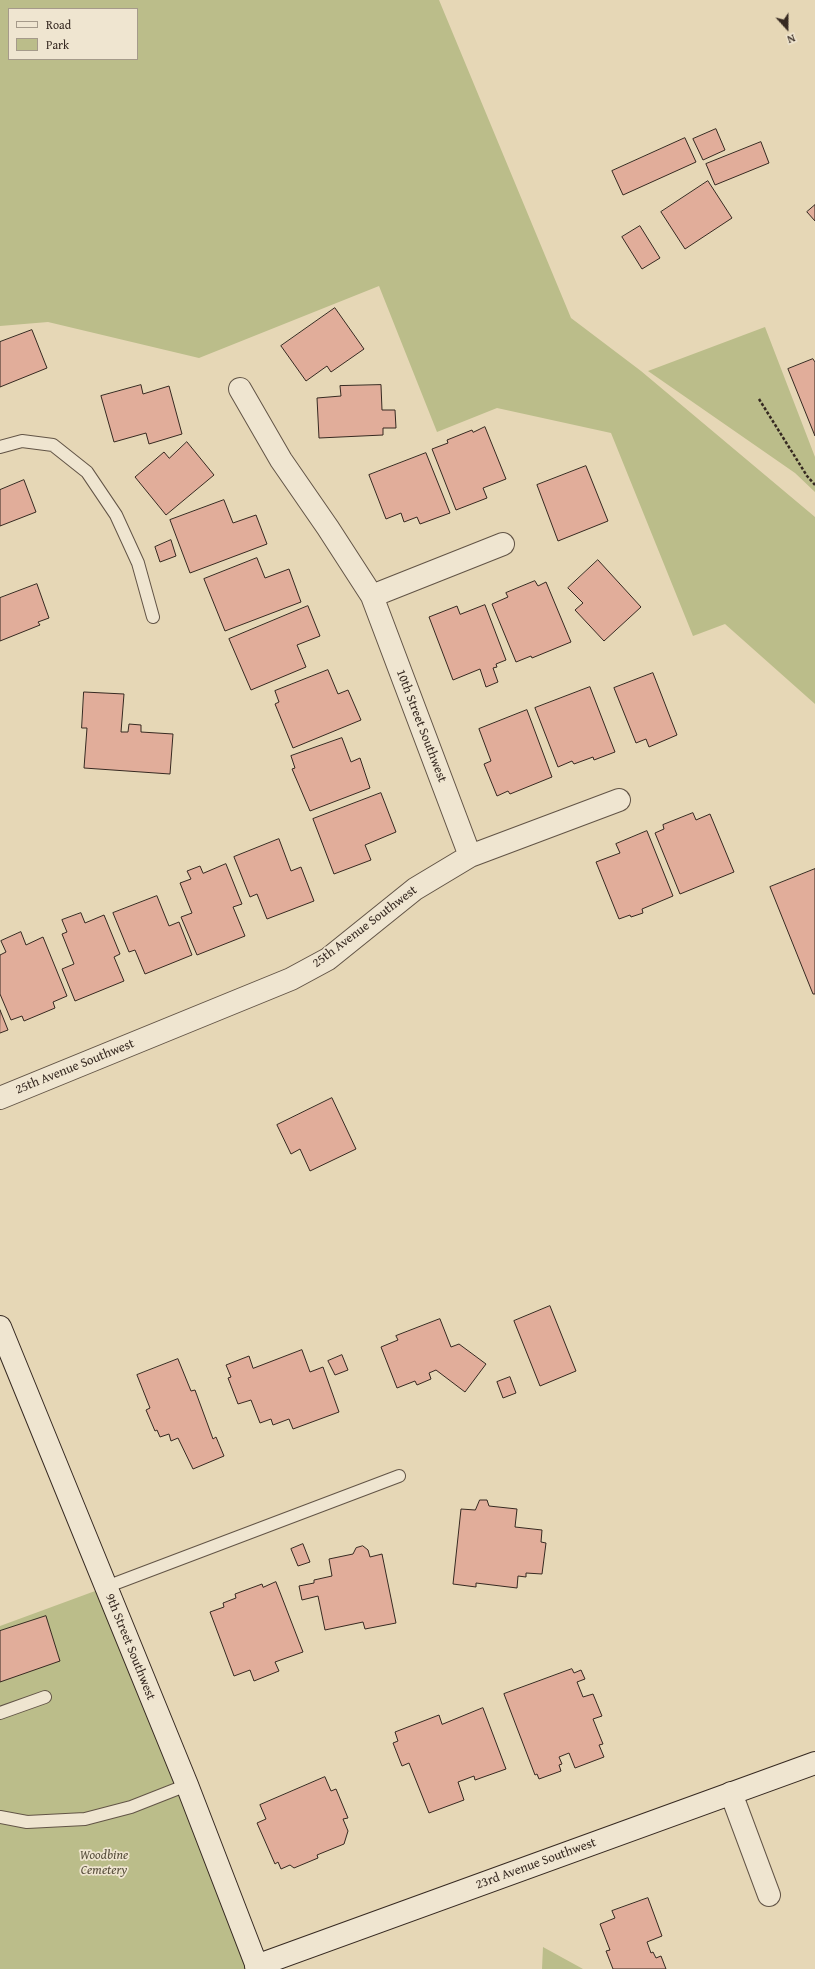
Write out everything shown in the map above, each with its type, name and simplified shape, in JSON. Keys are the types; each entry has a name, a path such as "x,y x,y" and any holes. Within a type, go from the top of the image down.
{"street":[{"name":"10th Street Southwest","path":"240,389 281,460 328,528 372,596 470,856"},
{"path":"372,596 503,544"},
{"name":"25th Avenue Southwest","path":"0,1098 291,979 328,959 415,889 470,856 619,800"},
{"name":"9th Street Southwest","path":"0,1327 187,1785 257,1967"},
{"name":"23rd Avenue Southwest","path":"257,1967 815,1762"},
{"path":"731,1793 769,1895"}],"lane":[{"path":"0,447 22,441 53,445 87,472 116,515 138,563 153,617"},
{"path":"106,1587 399,1476"},
{"path":"0,1714 44,1697"},
{"path":"0,1817 27,1822 85,1819 132,1807 187,1785"}],"path":[{"path":"759,399 807,476 815,485"}],"green space":[{"path":"0,0 439,0 571,318 641,371 815,517 815,704 725,624 693,636 611,433 497,408 437,432 379,286 199,358 48,322 0,326"},
{"path":"765,327 815,457 815,492 795,473 648,371"},
{"name":"Woodbine Cemetery","path":"106,1587 258,1969 0,1969 0,1626"},
{"path":"543,1947 583,1969 542,1969"}],"building":[{"path":"716,129 725,150 703,160 693,139"},
{"path":"685,138 696,162 623,195 612,171"},
{"path":"761,142 769,163 715,185 706,164"},
{"path":"708,181 732,218 685,249 661,212"},
{"path":"815,205 815,221 807,212"},
{"path":"640,226 660,258 642,269 622,237"},
{"path":"335,308 364,349 331,372 327,366 306,381 281,346"},
{"path":"32,330 47,368 0,387 0,342"},
{"path":"813,359 815,362 815,436 788,369"},
{"path":"141,385 143,394 169,386 182,434 149,444 146,433 114,442 101,396"},
{"path":"381,385 382,410 395,410 396,428 383,428 383,435 319,438 317,398 341,396 340,386"},
{"path":"485,427 506,479 483,488 487,498 456,510 432,449 448,443 447,440 472,430 473,432"},
{"path":"187,442 214,475 166,515 135,477 164,452 169,458"},
{"path":"426,453 450,513 420,524 417,517 404,522 401,513 386,519 369,475"},
{"path":"586,466 608,521 558,541 537,485"},
{"path":"24,480 36,512 0,526 0,490"},
{"path":"224,500 233,523 256,515 267,544 190,573 170,520"},
{"path":"171,540 176,556 160,562 155,547"},
{"path":"257,558 265,578 289,569 301,602 225,631 204,579"},
{"path":"598,560 641,607 604,641 575,610 583,603 568,588"},
{"path":"535,581 538,586 546,582 571,642 532,658 531,656 516,662 492,604 508,597 506,593"},
{"path":"37,584 49,618 38,622 40,625 0,641 0,598"},
{"path":"485,605 506,660 496,664 497,667 493,668 498,682 486,687 480,669 453,680 429,617 457,606 460,614"},
{"path":"308,606 320,636 297,645 306,667 251,690 229,639"},
{"path":"328,670 338,694 348,690 361,720 293,748 275,704 279,702 275,691"},
{"path":"653,673 677,735 649,747 646,739 636,743 614,688"},
{"path":"590,687 615,752 594,760 593,757 574,764 572,761 558,767 535,708"},
{"path":"84,692 124,694 121,732 128,732 129,724 141,725 141,732 173,734 170,774 84,768 87,728 82,728"},
{"path":"527,710 552,777 510,794 508,791 497,796 484,764 491,761 479,729"},
{"path":"342,738 351,762 360,758 370,788 310,811 292,769 295,768 291,756"},
{"path":"381,793 396,832 365,845 371,860 334,874 313,819"},
{"path":"693,813 696,820 710,814 734,872 680,894 655,833 664,829 663,825"},
{"path":"647,831 673,896 642,909 643,913 631,917 630,915 619,919 596,862 620,853 616,844"},
{"path":"279,839 291,871 301,867 314,901 267,919 257,894 250,897 234,857"},
{"path":"226,864 242,904 233,907 245,936 197,955 181,917 192,913 180,883 191,879 187,871 200,866 203,873"},
{"path":"815,869 815,994 813,994 770,887"},
{"path":"157,896 169,926 179,922 192,955 145,974 135,950 129,952 113,913"},
{"path":"81,913 85,923 104,915 120,954 114,957 124,981 75,1001 62,969 74,964 62,934 67,932 62,920"},
{"path":"21,932 26,945 43,937 67,996 53,1002 55,1008 24,1021 22,1016 11,1020 0,994 0,955 6,952 1,941"},
{"path":"0,1010 8,1030 0,1033"},
{"path":"332,1098 356,1149 310,1171 300,1149 291,1154 277,1125"},
{"path":"550,1306 576,1371 540,1386 514,1321"},
{"path":"440,1319 451,1347 459,1344 486,1364 465,1392 436,1370 429,1373 431,1379 417,1385 415,1381 397,1388 381,1347 398,1340 396,1336"},
{"path":"302,1350 310,1372 323,1367 339,1412 293,1429 289,1419 273,1425 271,1419 260,1423 251,1400 238,1404 228,1378 231,1377 226,1365 249,1356 253,1368"},
{"path":"342,1355 348,1370 335,1375 328,1361"},
{"path":"178,1359 191,1391 195,1390 213,1439 216,1437 224,1456 193,1469 178,1438 171,1441 169,1434 160,1437 157,1430 155,1431 146,1410 150,1408 137,1375"},
{"path":"510,1377 516,1393 503,1398 497,1382"},
{"path":"480,1500 487,1500 489,1506 517,1509 515,1527 542,1530 541,1542 546,1543 542,1574 526,1573 526,1577 518,1576 517,1588 476,1583 476,1587 453,1584 461,1509 475,1510"},
{"path":"303,1544 310,1562 298,1566 291,1549"},
{"path":"363,1546 368,1550 370,1557 382,1554 396,1623 365,1629 363,1622 325,1630 318,1596 302,1600 299,1586 314,1583 314,1580 332,1576 329,1559 353,1554 356,1548"},
{"path":"276,1582 303,1652 275,1662 279,1671 254,1681 250,1670 234,1676 210,1612 224,1607 223,1603 236,1598 235,1594 262,1584 263,1587"},
{"path":"46,1616 60,1661 0,1682 0,1631"},
{"path":"572,1669 574,1673 581,1670 585,1679 577,1682 583,1697 593,1694 602,1716 593,1719 603,1744 599,1745 604,1757 575,1768 569,1753 559,1757 562,1764 559,1765 561,1771 539,1779 537,1774 535,1775 504,1694"},
{"path":"483,1708 506,1769 475,1780 474,1776 458,1782 464,1800 429,1813 409,1763 402,1766 393,1743 398,1741 395,1732 439,1715 442,1724"},
{"path":"325,1777 331,1791 336,1789 348,1818 343,1819 348,1831 344,1844 317,1855 318,1858 294,1868 290,1865 281,1869 278,1862 275,1864 257,1823 266,1819 260,1805"},
{"path":"648,1898 662,1936 647,1942 651,1953 653,1952 656,1958 661,1956 666,1969 613,1969 606,1951 610,1950 600,1924 615,1918 612,1911"}]}
